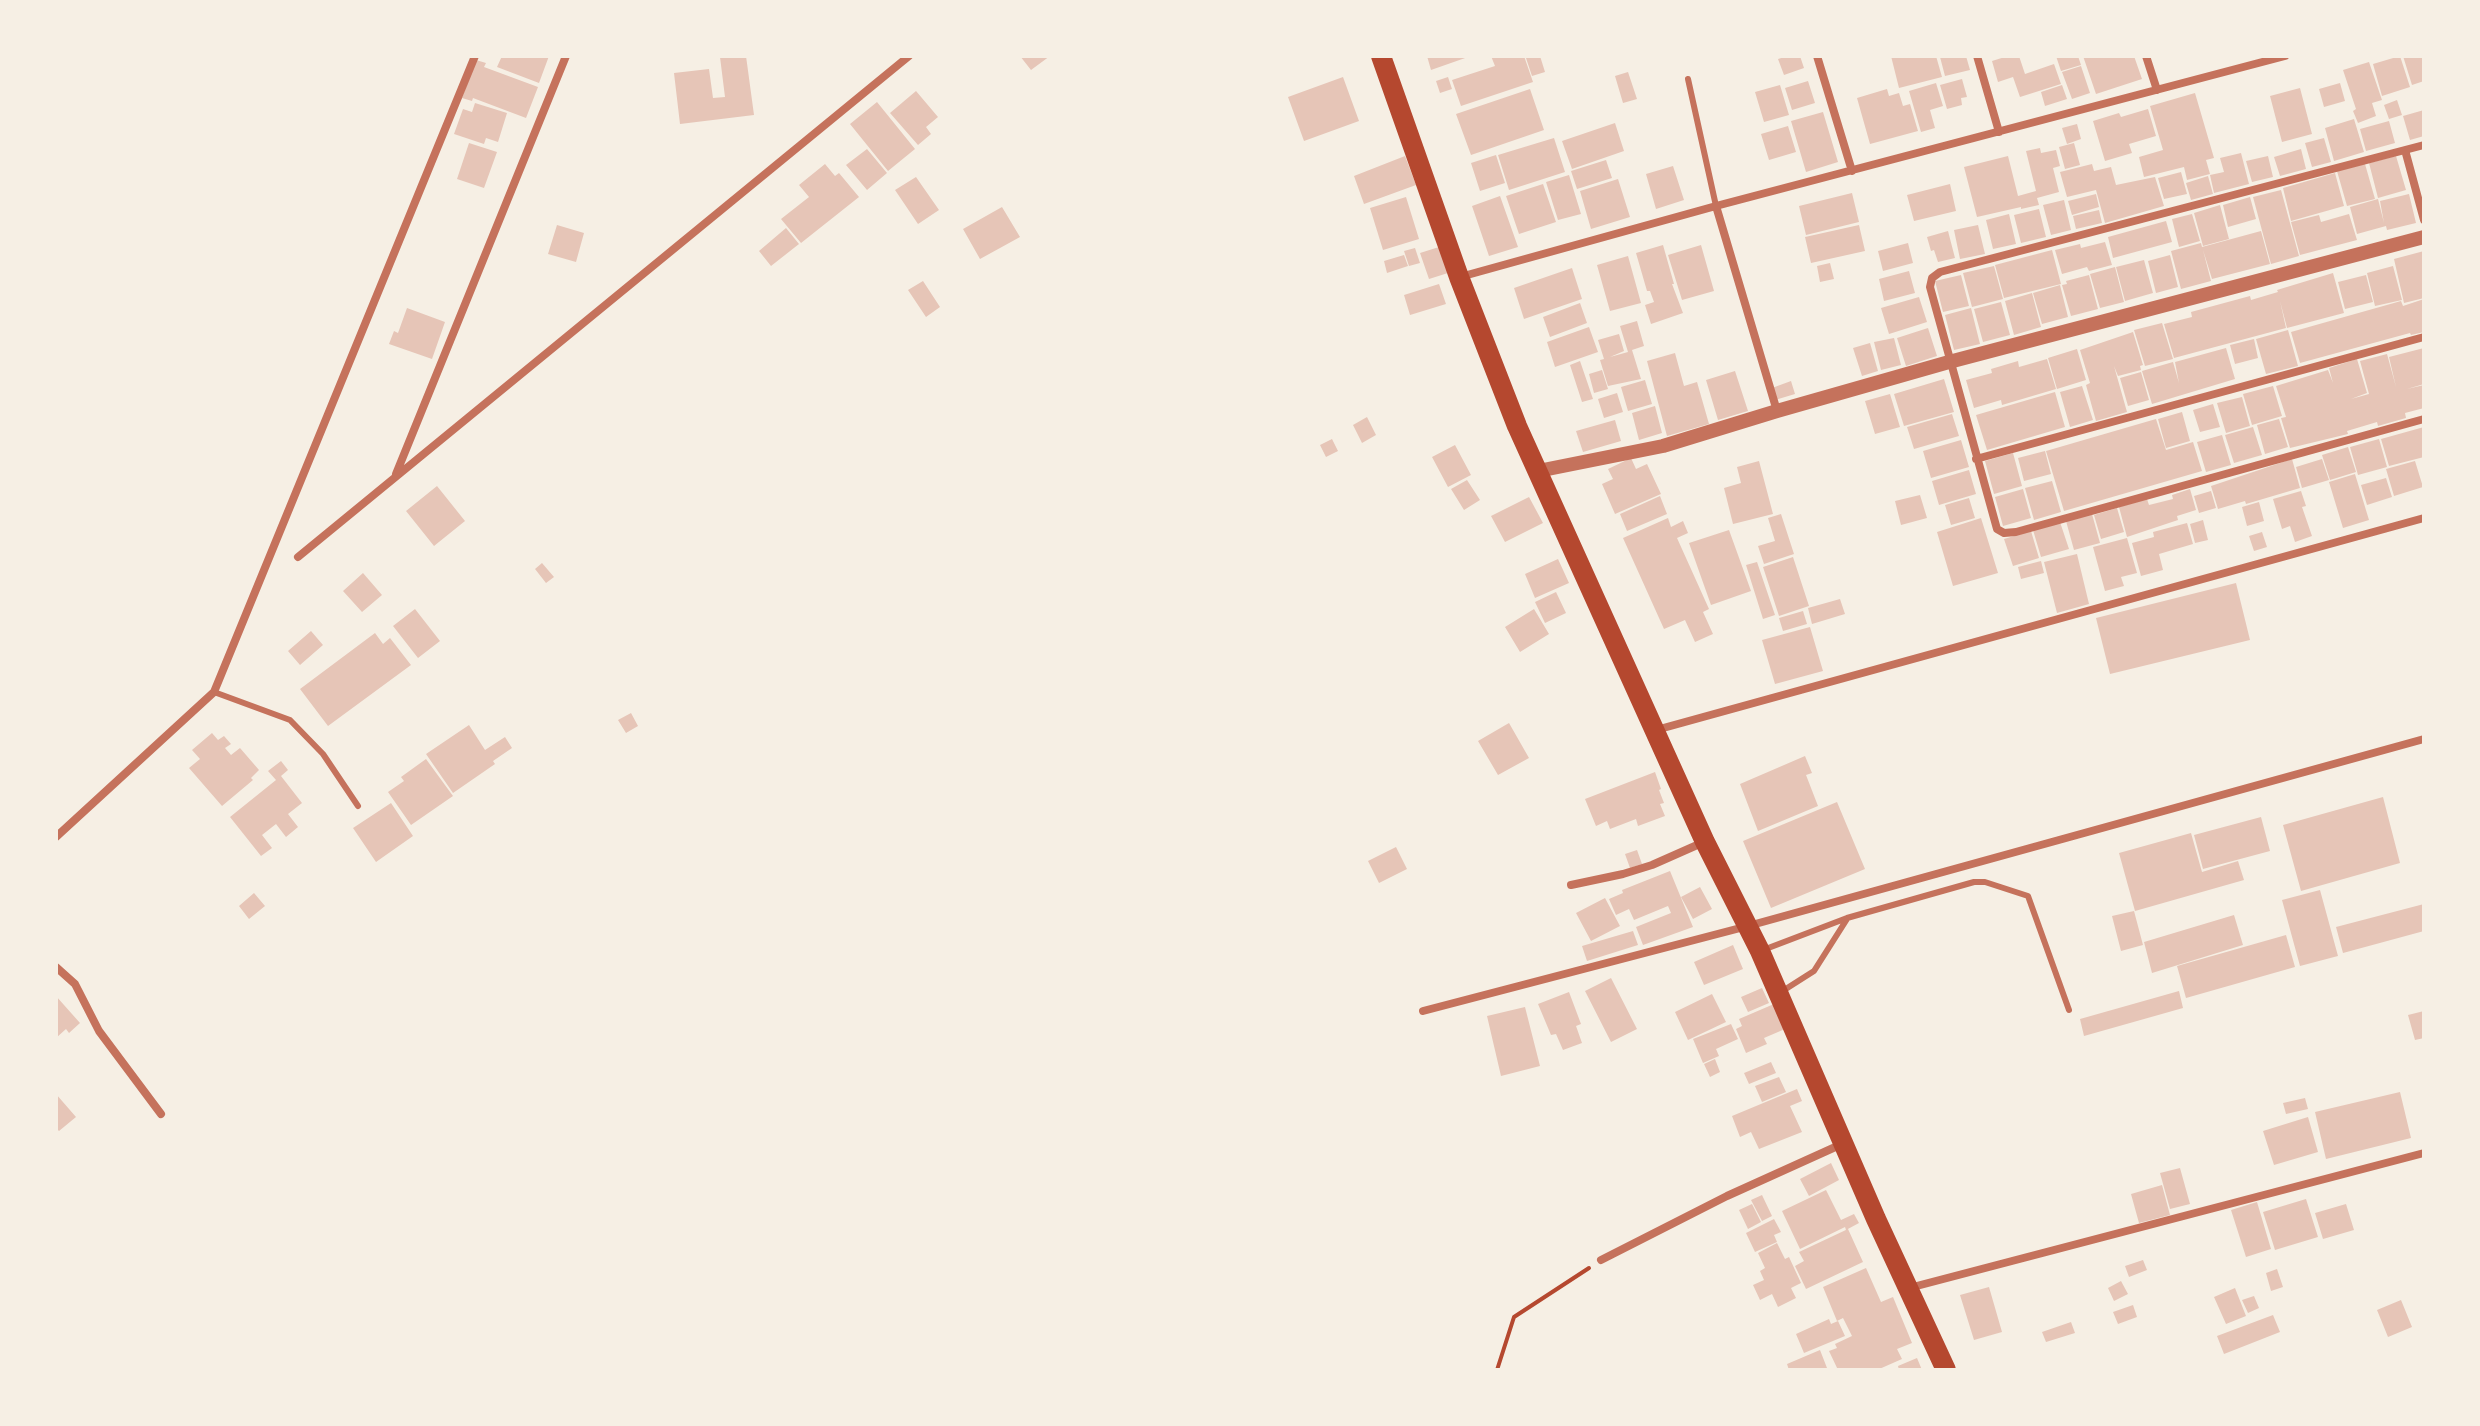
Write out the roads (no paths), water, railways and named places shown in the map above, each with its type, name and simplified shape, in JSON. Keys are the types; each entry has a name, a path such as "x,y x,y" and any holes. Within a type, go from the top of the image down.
{"main road":[{"path":"1381,56 1459,277 1517,426 1705,842 1760,951 1843,1144 1946,1370"}],"street":[{"path":"56,837 214,692 475,56"},
{"path":"395,477 566,56"},
{"path":"298,557 909,56"},
{"path":"1817,56 1852,171"},
{"path":"1977,56 1999,132"},
{"path":"2146,56 2157,90"},
{"path":"1459,277 2285,56"},
{"path":"2424,145 1940,272 1932,278 1930,287 1997,529 2004,533 2424,419"},
{"path":"2405,150 2424,220"},
{"path":"1716,206 1777,411"},
{"path":"1538,471 1663,446 1949,362 2424,237"},
{"path":"1976,459 2424,337"},
{"path":"1656,730 2424,518"},
{"path":"1423,1011 1748,926 2424,739"},
{"path":"1571,885 1652,865 1705,842"},
{"path":"56,967 75,984 99,1031 161,1114"},
{"path":"1601,1260 1727,1196 1843,1144"},
{"path":"1908,1288 2424,1153"}],"lane":[{"path":"1688,79 1716,206"},
{"path":"214,692 290,720 323,754 358,806"},
{"path":"1760,951 1847,918 1974,882 1985,882 2028,896 2069,1010"},
{"path":"1778,994 1814,971 1847,918"}]}
